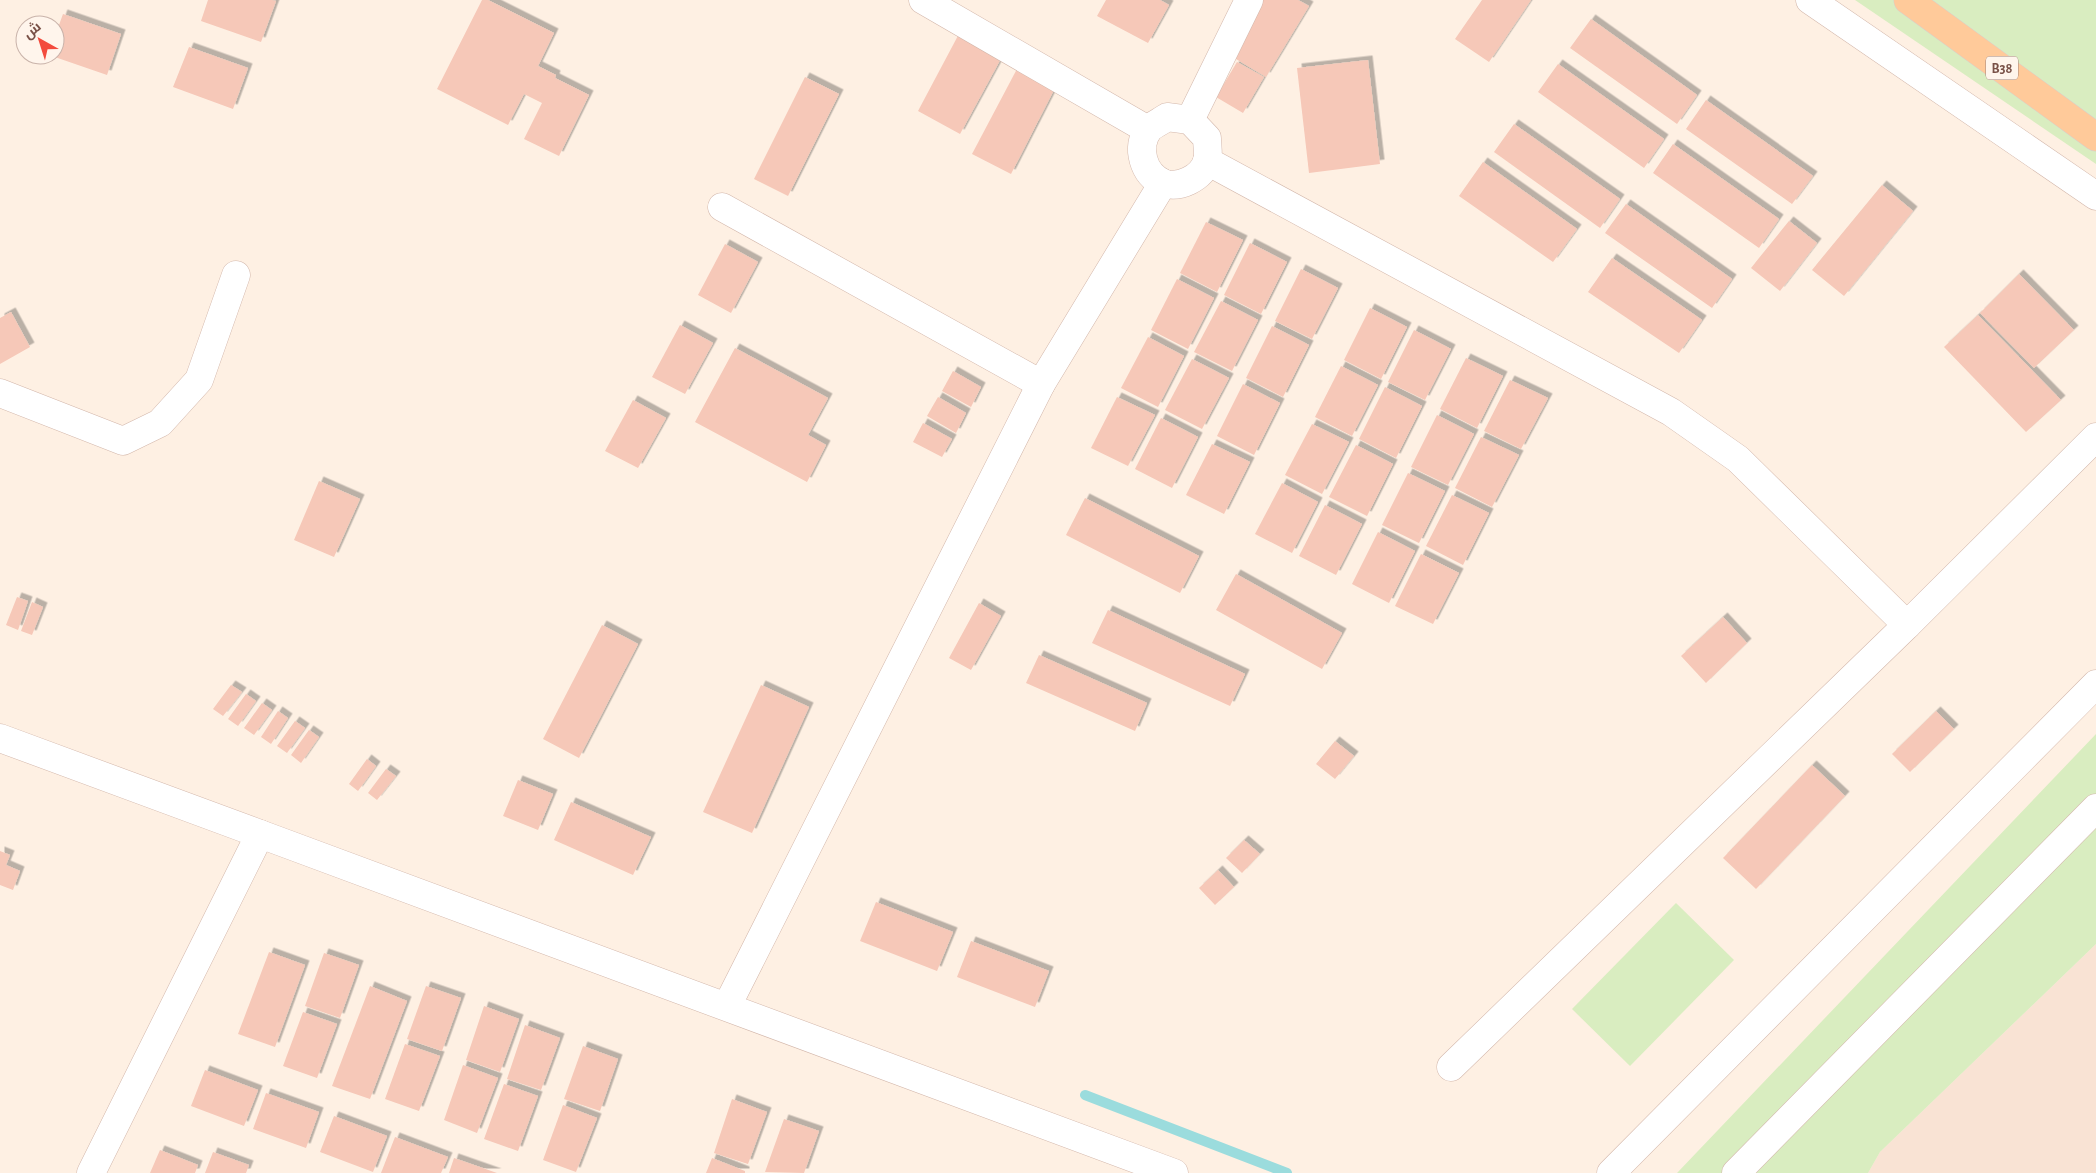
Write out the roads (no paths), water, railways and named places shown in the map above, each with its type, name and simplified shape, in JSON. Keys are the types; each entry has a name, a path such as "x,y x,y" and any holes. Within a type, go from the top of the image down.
{"main road":[{"name":"B38","path":"1908,0 2096,137"}],"lane":[{"path":"923,0 1148,130"},
{"path":"1190,120 1249,0"},
{"path":"1810,0 2096,196"},
{"path":"1167,117 1190,120 1207,138 1208,161 1198,176 1181,184 1163,183 1146,170 1141,150 1148,130 1167,117"},
{"path":"1208,161 1671,412 1738,460 1907,625"},
{"path":"727,1006 1040,384 1163,183"},
{"path":"722,207 1040,384"},
{"path":"0,393 124,441 160,423 199,380 236,276"},
{"path":"1451,1067 1907,625 2096,437"},
{"path":"1611,1173 2096,684"},
{"path":"0,738 1174,1173"},
{"path":"1736,1173 2096,808"},
{"path":"91,1173 260,834"}],"waterway":[{"path":"1085,1095 1287,1173"}]}
